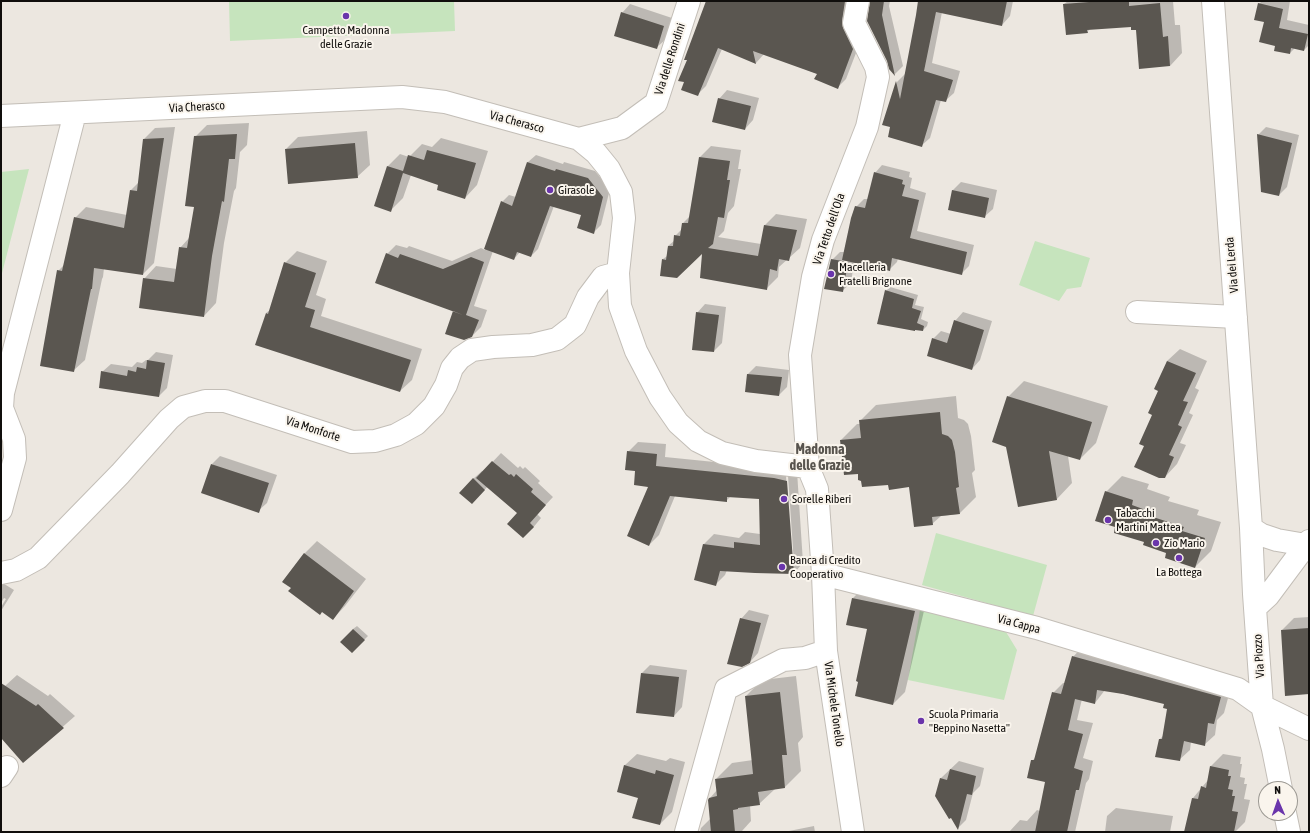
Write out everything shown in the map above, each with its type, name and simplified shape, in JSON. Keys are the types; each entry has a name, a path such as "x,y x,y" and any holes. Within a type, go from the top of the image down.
{"street":[{"name":"Via delle Rondini","path":"579,139 622,128 656,103 689,1"},
{"name":"Via Tetto dell'Ola","path":"808,467 800,355 813,277 823,240 867,127 878,77 876,67 854,23 858,1"},
{"name":"Via dei Lerda","path":"1213,1 1251,528 1255,608"},
{"name":"Via Cherasco","path":"1,116 402,97 445,102 579,139 601,158 609,169 621,192 624,218 618,273 620,306 636,351 660,398 678,423 698,441 722,453 756,461 808,467"},
{"path":"1,510 15,458 14,439 2,408 3,393 74,113"},
{"name":"Via Monforte","path":"1,573 16,570 38,558 120,474 169,419 183,407 205,401 225,401 352,442 375,441 396,436 416,424 434,406 446,385 452,368 460,358 472,350 493,347 532,345 557,339 575,325 588,297 603,278 618,273"},
{"path":"1137,312 1236,317"},
{"path":"808,467 816,489 823,574"},
{"path":"1251,528 1262,535 1277,540 1308,543"},
{"path":"1255,608 1268,596 1308,543"},
{"name":"Via Michele Tonello","path":"823,574 826,651 853,832"},
{"name":"Via Cappa","path":"823,574 1037,628 1238,689 1262,706 1309,729"},
{"name":"Via Piozzo","path":"1255,608 1262,706 1273,748 1279,781"},
{"path":"686,832 726,689 783,660 806,658 826,651"},
{"path":"1287,821 1289,832"}],"green space":[{"name":"Campetto Madonna delle Grazie","path":"229,1 454,1 455,31 230,41"},
{"path":"29,169 1,277 1,172"},
{"path":"1035,241 1090,258 1081,287 1067,289 1059,301 1019,285"},
{"path":"936,533 1047,565 1033,616 922,585"},
{"path":"920,610 1003,627 1017,650 1004,700 908,680"}],"building":[{"path":"706,1 845,1 842,21 843,28 853,49 838,89 814,79 817,74 753,51 756,64 718,48 698,96 681,90 684,82 678,81 687,60 684,60"},
{"path":"870,1 884,1 882,15 895,76 889,69 887,61 867,21"},
{"path":"918,1 1007,1 1002,26 936,12 924,71 953,80 946,102 936,100 922,147 888,137 890,127 882,125 896,81 900,99"},
{"path":"1102,1 1129,1 1129,6 1160,3 1163,37 1168,36 1170,66 1139,69 1136,30 1131,30 1131,27 1087,30 1088,33 1066,35 1063,4"},
{"path":"1258,3 1283,9 1279,28 1308,34 1304,51 1291,48 1290,54 1274,51 1275,46 1259,42 1264,22 1254,20"},
{"path":"621,12 664,26 657,49 614,36"},
{"path":"718,98 751,106 745,130 712,122"},
{"path":"237,134 235,159 229,159 224,202 222,201 212,256 204,317 139,308 143,278 174,282 179,247 187,248 194,207 185,206 194,136"},
{"path":"1257,134 1292,143 1279,196 1261,192"},
{"path":"164,138 143,275 94,268 92,289 74,372 40,366 57,270 62,271 74,217 124,228 130,190 137,191 143,139"},
{"path":"355,143 358,178 288,184 285,149"},
{"path":"427,150 476,163 465,199 437,190 438,185 403,173 391,212 374,206 387,166 403,171 408,155 424,160"},
{"path":"699,157 730,161 727,180 730,180 724,218 718,217 713,244 708,248 758,256 764,225 797,230 789,261 779,259 777,271 770,269 767,290 700,278 702,254 677,278 660,276 662,259 666,260 668,246 673,246 674,235 680,236 682,223 688,223"},
{"path":"527,162 555,171 556,169 588,178 603,197 594,234 577,228 581,215 550,206 531,257 517,252 514,260 484,249 501,201 512,206"},
{"path":"874,172 903,180 902,184 905,185 902,196 919,200 910,238 967,252 962,275 892,258 890,271 842,260 855,206 865,208"},
{"path":"952,190 989,198 985,218 948,210"},
{"path":"386,253 398,258 400,254 443,269 471,257 484,262 466,315 479,320 472,337 464,340 445,334 453,311 375,283"},
{"path":"831,259 848,262 843,292 824,289"},
{"path":"284,262 316,273 305,307 315,310 310,327 411,360 400,392 255,345 266,313 268,314"},
{"path":"885,290 914,299 912,308 921,311 917,323 924,326 923,331 915,331 877,324"},
{"path":"696,312 719,315 714,352 692,350"},
{"path":"954,320 984,330 972,370 927,356 932,338 947,343"},
{"path":"147,360 165,363 159,397 99,388 101,371 127,376 128,370 136,372 137,367 146,369"},
{"path":"1167,361 1196,373 1183,401 1188,402 1178,425 1182,427 1169,455 1174,457 1165,478 1159,478 1134,467 1144,446 1139,444 1152,415 1148,413 1158,391 1154,389"},
{"path":"747,374 782,377 779,396 745,392"},
{"path":"1007,396 1092,422 1080,460 1049,451 1057,500 1018,507 1006,447 992,442"},
{"path":"940,412 942,434 948,436 952,440 955,452 959,487 956,488 960,514 932,517 933,525 914,527 909,487 889,490 888,485 862,487 861,481 858,480 858,474 844,475 840,440 861,438 859,420"},
{"path":"627,451 657,454 656,466 774,478 787,481 794,574 720,571 716,586 694,580 703,544 734,548 734,542 760,545 759,499 727,497 727,502 670,496 649,546 627,536 648,487 634,485 635,471 625,470"},
{"path":"492,461 509,475 511,474 514,477 516,474 533,489 531,492 546,505 530,523 534,527 523,538 507,524 517,513 476,478"},
{"path":"211,464 269,483 259,513 201,493"},
{"path":"473,478 485,490 472,504 459,493"},
{"path":"1105,491 1133,500 1132,505 1154,513 1153,517 1184,527 1182,531 1205,538 1195,568 1165,558 1166,553 1143,545 1144,542 1114,533 1115,527 1095,521"},
{"path":"304,553 354,591 333,620 322,612 320,615 288,591 291,588 282,582"},
{"path":"852,598 915,611 893,705 855,696 858,682 856,681 867,629 846,625"},
{"path":"740,618 761,623 750,663 742,667 727,664"},
{"path":"1309,628 1309,694 1285,696 1281,630"},
{"path":"353,629 365,640 352,653 340,642"},
{"path":"1072,656 1221,697 1214,724 1208,723 1205,746 1184,741 1180,761 1155,757 1159,739 1162,739 1167,709 1163,708 1164,704 1123,694 1097,690 1095,704 1075,699 1068,730 1083,734 1074,768 1083,771 1079,790 1076,790 1067,832 1035,832 1045,782 1027,778 1031,760 1034,760 1052,692 1061,694"},
{"path":"641,673 679,677 674,717 636,713"},
{"path":"1,683 36,706 38,704 64,728 23,763 1,738"},
{"path":"780,692 787,755 782,755 785,788 758,792 760,805 733,810 735,832 711,832 708,800 709,798 717,796 715,779 753,774 745,696"},
{"path":"624,765 655,774 656,770 674,775 660,825 632,818 638,798 617,792"},
{"path":"1210,766 1229,770 1228,776 1231,776 1228,789 1233,790 1232,796 1235,796 1232,811 1238,812 1234,832 1184,832 1192,798 1198,799 1201,786 1206,788"},
{"path":"950,769 976,776 972,795 967,794 958,830 951,818 949,819 935,796 940,778 947,780"}],"place":[{"name":"Campetto Madonna delle Grazie","path":"346,16"},
{"name":"Girasole","path":"550,190"},
{"name":"Macelleria Fratelli Brignone","path":"831,274"},
{"name":"Sorelle Riberi","path":"784,499"},
{"name":"Tabacchi Martini Mattea","path":"1108,520"},
{"name":"Zio Mario","path":"1156,543"},
{"name":"La Bottega","path":"1179,558"},
{"name":"Banca di Credito Cooperativo","path":"782,567"},
{"name":"Scuola Primaria \"Beppino Nasetta\"","path":"921,721"}],"district":[{"name":"Madonna delle Grazie","path":"820,458"}]}
